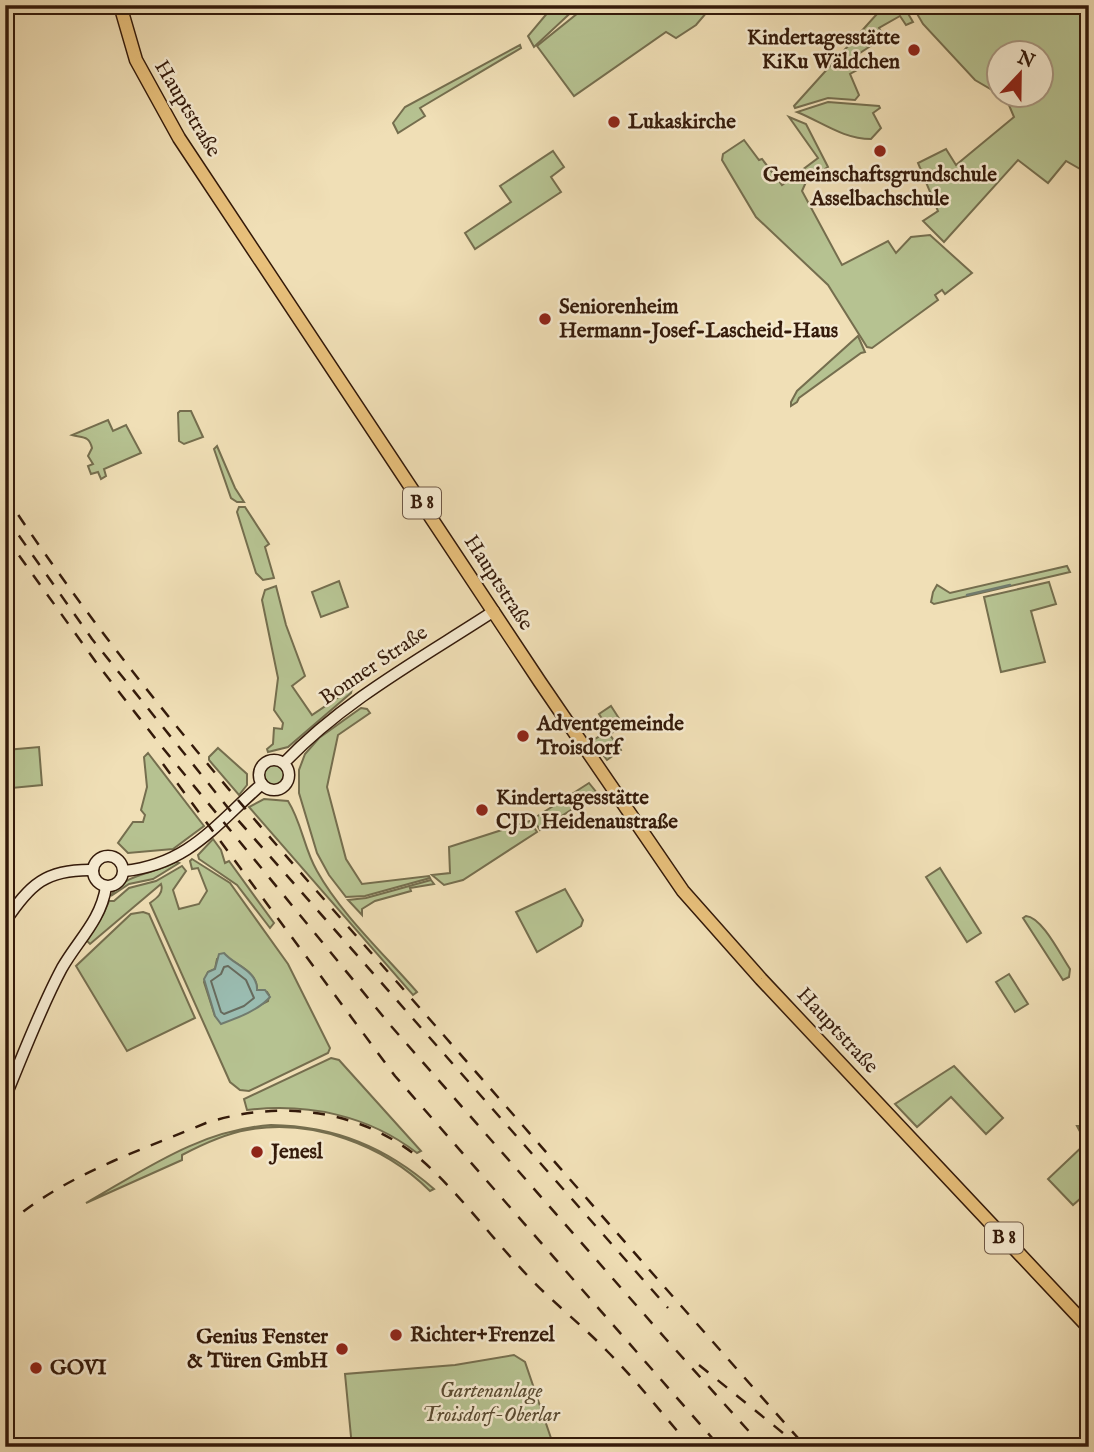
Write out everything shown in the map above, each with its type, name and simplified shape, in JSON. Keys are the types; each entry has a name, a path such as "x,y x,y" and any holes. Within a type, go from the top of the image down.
{"main road":[{"name":"Hauptstraße","path":"120,5 140,69 177,135 540,682 683,891 752,970 1089,1328"},
{"name":"Bonner Straße","path":"284,763 330,719 426,653 494,611"},
{"path":"273,760 284,763 290,777 285,787 270,790 262,785 258,774 263,764 273,760"},
{"path":"124,871 159,865 187,852 262,785"},
{"path":"111,856 120,861 124,871 119,883 106,887 95,879 93,870 97,861 111,856"},
{"path":"5,922 24,895 49,875 93,870"},
{"path":"5,1098 53,986 67,960 95,922 106,887"}],"green space":[{"path":"554,5 579,5 534,47 528,36"},
{"path":"588,5 713,5 696,25 676,38 666,32 574,96 537,46"},
{"path":"885,5 903,5 913,22 906,25 900,16 879,28 884,37 851,59 857,70 850,74 859,95 855,100 828,98 795,108 794,106"},
{"path":"912,5 1089,5 1089,174 1066,161 1048,183 1018,160 944,242 923,221 938,211 918,163 946,149 956,165 1014,117 1010,108 1056,108 1056,38 986,38 986,86 975,80 923,24"},
{"path":"520,45 521,48 420,108 425,116 398,133 393,123 405,107"},
{"path":"828,102 879,106 873,113 881,128 871,139 861,138 842,133 797,112"},
{"path":"789,117 806,124 828,167 825,169 827,171 806,182 802,191 842,265 888,241 896,253 911,237 930,235 972,273 945,294 942,290 935,295 938,300 872,348 867,347 828,285 756,217 722,160 723,154 744,140 782,185 818,158"},
{"path":"553,151 564,167 551,177 561,192 475,249 465,233 511,202 500,186"},
{"path":"858,336 865,352 791,406 797,391"},
{"path":"180,411 191,411 203,437 184,444 179,441"},
{"path":"108,420 113,431 126,425 141,453 104,469 106,476 101,479 98,472 91,474 88,466 93,464 88,456 92,448 89,441 72,435"},
{"path":"217,446 244,502 231,498 214,449"},
{"path":"239,507 245,507 269,544 265,547 274,578 263,580 256,573 237,512"},
{"path":"1067,566 1070,572 934,604 931,602 937,585 950,593"},
{"path":"339,581 348,607 321,617 312,592"},
{"path":"1049,582 1056,604 1031,611 1045,662 1001,672 984,597"},
{"path":"276,586 286,625 305,676 292,686 312,715 352,688 351,693 288,747 268,752 267,749 273,744 274,728 282,729 283,723 274,710 278,678 262,600 265,590"},
{"path":"611,706 622,723 610,735 621,750 607,760 592,741 609,730 599,714"},
{"path":"361,708 370,713 338,735 327,787 346,859 362,884 430,878 365,896 346,897 317,853 299,793 299,770 305,754 319,738"},
{"path":"39,747 42,785 12,788 11,768 7,768 6,750"},
{"path":"218,748 247,774 247,785 239,795 209,760"},
{"path":"148,753 204,826 173,849 128,853 118,843 133,822 143,822 145,815 141,810 147,787 144,757"},
{"path":"274,763 282,767 286,775 282,783 274,787 266,783 262,775 266,767"},
{"path":"589,783 597,793 540,830 533,819"},
{"path":"264,799 288,801 313,863 327,887 350,918 417,992 413,995 249,807"},
{"path":"530,821 537,832 463,880 444,885 432,875 450,873 449,847"},
{"path":"213,839 221,850 225,863 229,861 274,923 270,928 237,885 199,859 198,855"},
{"path":"192,859 230,883 288,964 330,1048 328,1053 249,1091 240,1090 230,1082 150,903 161,893 161,884 90,944 86,940 109,901 114,901 129,888 156,881 182,866 186,871 173,890 179,909 199,904 207,891 198,868 192,869","holes":["224,956 250,974 257,990 269,995 268,1001 235,1018 215,1016 204,982 208,972 215,969 217,959"]},
{"path":"179,863 153,879 129,884 111,896 117,888 132,878"},
{"path":"940,868 981,933 967,942 926,877"},
{"path":"431,880 434,884 410,888 411,891 375,901 362,909 362,915 348,900 366,898"},
{"path":"565,889 583,920 581,926 537,952 516,912"},
{"path":"131,914 149,914 195,1018 127,1051 76,966"},
{"path":"1026,916 1038,923 1051,938 1070,969 1069,977 1063,980 1023,918"},
{"path":"1009,974 1028,1004 1015,1012 996,982"},
{"path":"331,1058 339,1060 421,1151 417,1153 378,1129 336,1115 292,1108 247,1110 244,1099"},
{"path":"954,1066 1003,1118 986,1134 951,1097 917,1127 895,1104"},
{"path":"271,1125 317,1130 358,1142 397,1161 434,1189 430,1191 391,1160 346,1139 297,1128 272,1127 238,1132 214,1140 182,1155 182,1160 86,1203 174,1153 197,1143 245,1128"},
{"path":"1077,1126 1089,1126 1089,1191 1073,1205 1048,1179 1086,1143"},
{"name":"Gartenanlage Troisdorf-Oberlar","path":"514,1355 525,1362 554,1447 352,1447 345,1374 455,1365"}],"water":[{"path":"224,953 250,973 257,990 265,990 270,997 254,1010 221,1024 215,1016 204,979 208,972 215,969 219,954"}],"waterway":[{"path":"967,595 1010,585"}],"railway":[{"path":"5,495 95,623 192,746 806,1447"},
{"path":"5,516 92,639 237,819 668,1308"},
{"path":"5,536 98,665 162,747 391,1026 763,1447"},
{"path":"163,764 395,1076 720,1447"},
{"path":"5,1227 26,1209 75,1180 127,1155 206,1123 234,1116 292,1111 349,1121 402,1145 426,1164 536,1284 618,1362 691,1447"},
{"path":"699,1365 783,1433"}],"place":[{"name":"Kindertagesstätte KiKu Wäldchen","path":"914,50"},
{"name":"Lukaskirche","path":"614,122"},
{"name":"Gemeinschaftsgrundschule Asselbachschule","path":"880,151"},
{"name":"Seniorenheim Hermann-Josef-Lascheid-Haus","path":"545,319"},
{"name":"Adventgemeinde Troisdorf","path":"523,736"},
{"name":"Kindertagesstätte CJD Heidenaustraße","path":"482,810"},
{"name":"Jenesl","path":"257,1152"},
{"name":"Richter+Frenzel","path":"396,1335"},
{"name":"Genius Fenster & Türen GmbH","path":"342,1349"},
{"name":"GOVI","path":"36,1368"}]}
